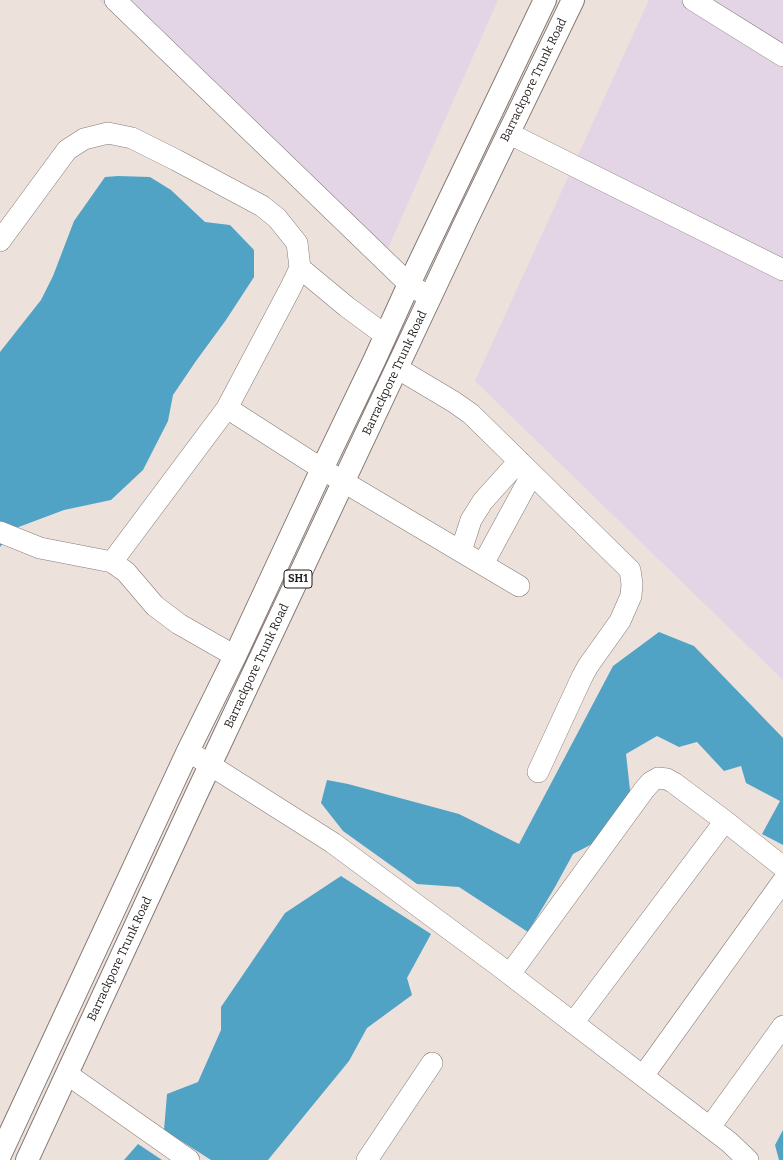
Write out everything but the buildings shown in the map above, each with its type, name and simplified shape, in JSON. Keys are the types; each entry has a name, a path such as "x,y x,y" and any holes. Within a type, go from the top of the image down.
{"main road":[{"name":"Barrackpore Trunk Road","path":"0,1155 188,751 235,656 409,284 545,0"},
{"name":"Barrackpore Trunk Road","path":"27,1160 343,482 508,133 573,0"}],"street":[{"path":"115,0 409,284 430,298"},
{"path":"693,0 783,56"},
{"path":"0,241 67,150 84,139 108,133 132,138 262,206 277,218 297,243 300,268 226,408 112,562"},
{"path":"508,133 783,270"},
{"path":"300,268 347,307 385,335"},
{"path":"397,368 454,402 471,414 630,570 632,584 631,596 620,621 582,677 538,772"},
{"path":"226,408 343,482 519,586"},
{"path":"461,551 471,520 479,508 525,468"},
{"path":"483,564 525,468"},
{"path":"7,535 40,548 112,562 126,572 155,606 179,624 235,656"},
{"path":"188,751 333,843 510,974 729,1142 748,1160"},
{"path":"510,974 651,782 658,778 667,779 674,783 726,821 783,867"},
{"path":"573,1023 726,821"},
{"path":"643,1076 783,881"},
{"path":"710,1128 783,1026"},
{"path":"367,1160 432,1063"},
{"path":"67,1074 189,1160"}],"shaded area":[{"path":"99,0 498,0 380,266"},
{"path":"649,0 783,0 783,680 475,381"}],"water":[{"path":"105,177 150,177 171,190 205,222 230,225 254,250 254,277 226,320 173,395 168,421 143,470 111,500 64,510 16,528 0,547 0,352 41,300 53,276 74,221"},
{"path":"659,632 694,646 783,738 783,845 762,834 780,801 746,783 741,766 724,771 697,742 679,747 657,736 626,754 631,799 613,833 573,854 528,932 459,887 417,884 343,831 321,803 327,780 348,784 459,814 519,844 613,666"},
{"path":"341,876 431,934 407,978 412,995 367,1028 349,1061 268,1160 211,1160 164,1130 167,1094 198,1082 221,1030 221,1007 285,913"},
{"path":"783,1130 783,1160 779,1160 775,1145"},
{"path":"138,1144 162,1160 124,1160"}]}
